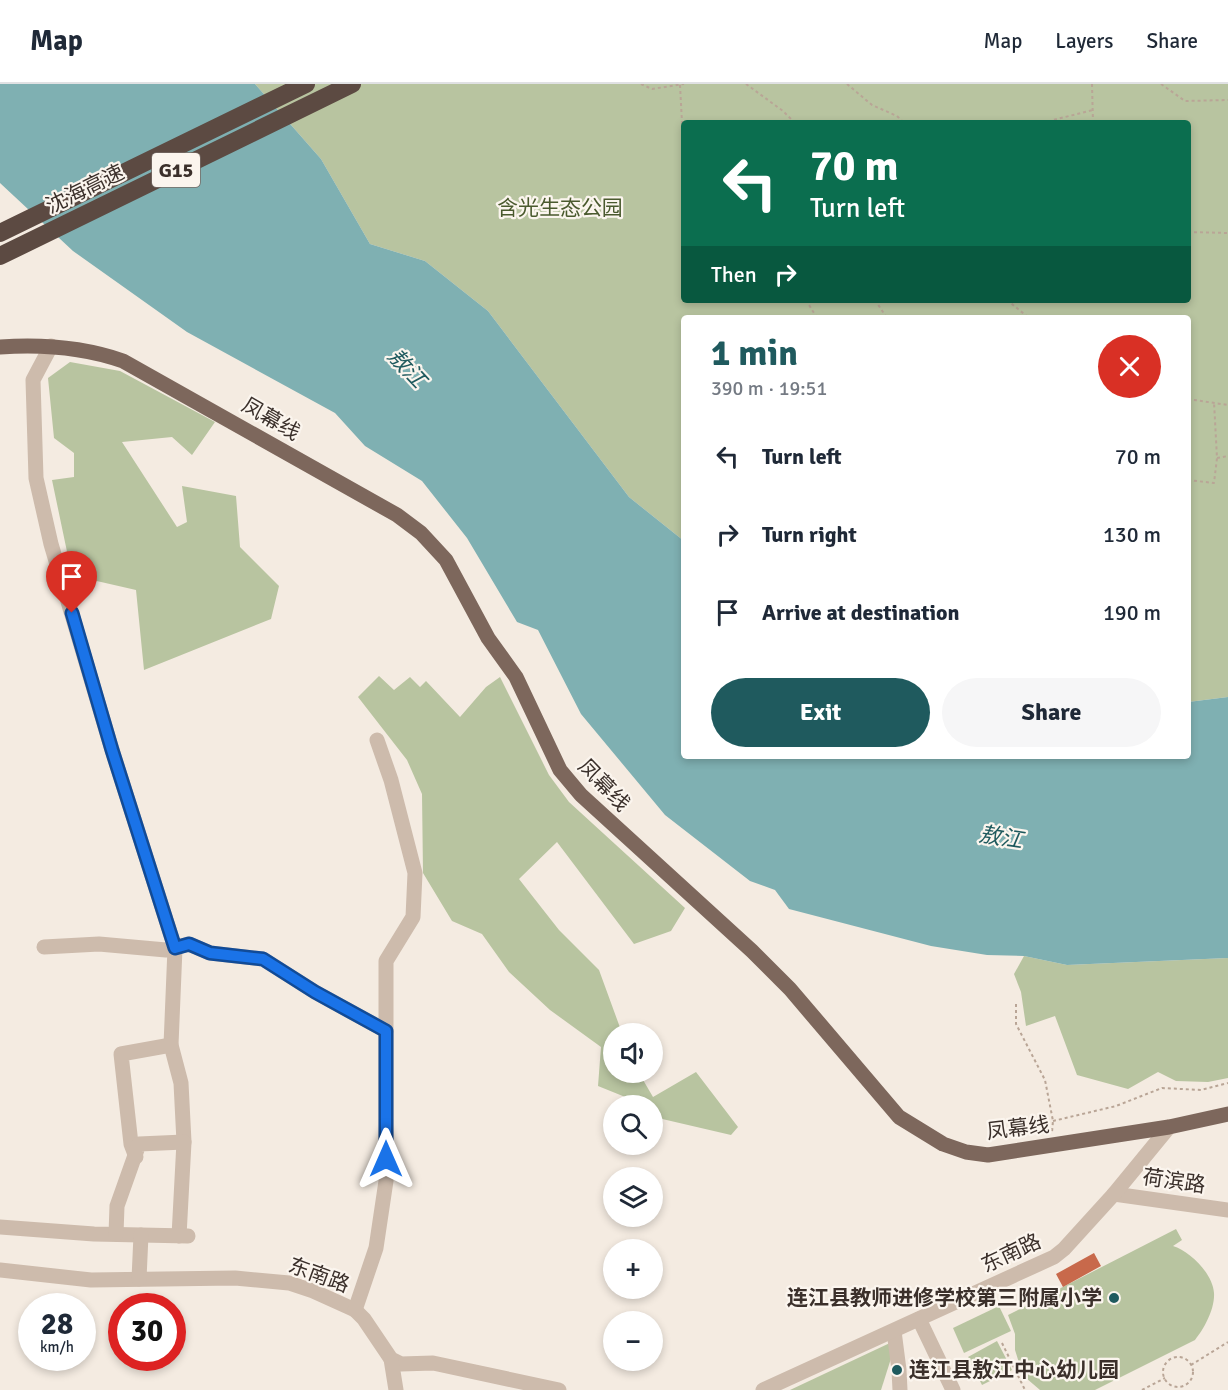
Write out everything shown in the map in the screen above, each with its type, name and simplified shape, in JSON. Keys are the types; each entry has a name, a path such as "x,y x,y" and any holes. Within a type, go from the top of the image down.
{"highway":[{"name":"沈海高速","path":"0,233 306,84"},
{"name":"沈海高速","path":"0,256 352,84"}],"main road":[{"name":"凤幕线","path":"0,347 51,346 98,352 131,364 397,515 421,533 446,560 488,638 516,677 560,770 581,795 752,951 790,989 900,1117 923,1132 943,1144 966,1152 988,1155 1169,1127 1228,1114"}],"street":[{"path":"0,1227 183,1236 184,1142 181,1083 171,1045 175,948 112,750 54,555 36,477 33,380 51,346"},
{"path":"355,1310 376,1248 386,1180 386,961 413,917 415,873 391,780 377,740"},
{"path":"44,947 99,944 166,950 189,944 210,953 263,959 315,992 386,1031"},
{"path":"136,1157 130,1144 121,1054 171,1045"},
{"name":"东南路","path":"763,1390 1054,1257 1114,1194 1169,1127"},
{"path":"116,1234 117,1206 139,1144 184,1142"},
{"name":"荷滨路","path":"1114,1194 1228,1210"},
{"path":"139,1279 141,1235"},
{"name":"东南路","path":"0,1270 91,1280 235,1278 277,1281 300,1286 355,1310 364,1319 391,1359"},
{"path":"919,1319 953,1390"},
{"path":"894,1330 900,1390"},
{"path":"391,1359 396,1390"},
{"path":"391,1359 400,1364 433,1364 559,1390"}],"path":[{"path":"641,84 652,89 682,85 683,120"},
{"path":"746,84 792,120"},
{"path":"847,84 872,105 901,120"},
{"path":"1092,84 1093,120"},
{"path":"1161,84 1185,101 1228,100"},
{"path":"1053,120 1094,110"},
{"path":"1191,232 1228,233"},
{"path":"1010,303 1025,315"},
{"path":"1191,399 1228,405"},
{"path":"1191,480 1215,483 1217,458 1214,402"},
{"path":"1217,458 1228,456"},
{"path":"1016,1004 1016,1024 1045,1080 1053,1121 1052,1135 1047,1146"},
{"path":"1053,1121 1116,1106 1161,1088 1201,1090 1228,1083"},
{"path":"1191,1365 1228,1342"},
{"path":"1002,1343 1025,1390"},
{"path":"1182,1358 1191,1365 1192,1377 1186,1385 1172,1386 1165,1378 1164,1369 1172,1359 1182,1358"},
{"path":"1142,1390 1165,1378"},
{"path":"1186,1385 1189,1390"}],"green space":[{"name":"含光生态公园","path":"255,84 1228,84 1228,697 1191,702 1191,315 681,315 681,539 629,497 488,311 425,261 370,244 321,159"},
{"path":"70,362 120,371 215,422 192,455 172,437 122,442 177,527 187,522 182,486 236,496 240,547 279,586 271,619 144,670 136,590 88,579 70,566 52,480 74,477 74,453 54,438 48,378"},
{"path":"379,676 394,690 410,677 420,687 426,681 460,717 486,687 500,677 549,775 569,802 685,908 671,931 634,944 557,842 519,879 559,930 599,970 618,1023 603,1023 603,1083 645,1083 652,1095 620,1095 598,1086 601,1047 550,1010 509,972 482,934 452,921 423,873 422,794 407,760 358,697"},
{"path":"1024,956 1067,965 1228,958 1228,1078 1208,1082 1176,1081 1158,1072 1128,1089 1077,1075 1055,1016 1026,1026 1021,992 1014,974"},
{"path":"696,1072 738,1127 731,1135 663,1119 663,1095 656,1095"},
{"path":"1176,1229 1182,1240 1173,1246 1200,1264 1213,1286 1213,1306 1195,1340 1095,1390 1040,1390 1026,1378 1015,1350 1015,1334 1008,1315"},
{"path":"999,1306 1011,1331 964,1353 953,1328"},
{"path":"997,1341 1012,1370 982,1385 968,1357"},
{"path":"892,1342 894,1349 881,1390 790,1390"}],"water":[{"name":"敖江","path":"0,84 255,84 321,159 370,244 425,261 488,311 629,497 681,539 681,759 1191,759 1191,702 1228,697 1228,958 1067,965 1024,956 987,955 931,946 789,909 775,890 750,881 665,815 581,714 538,630 517,622 467,538 422,481 365,446 335,413 187,332 73,251 0,183"}],"building":[{"path":"1094,1253 1101,1266 1063,1287 1056,1274"}],"place":[{"name":"连江县教师进修学校第三附属小学","path":"1114,1298"},
{"name":"连江县敖江中心幼儿园","path":"897,1370"}],"route":[{"path":"72,613 112,750 175,948 189,944 210,953 263,959 315,992 386,1031 386,1159"}]}
